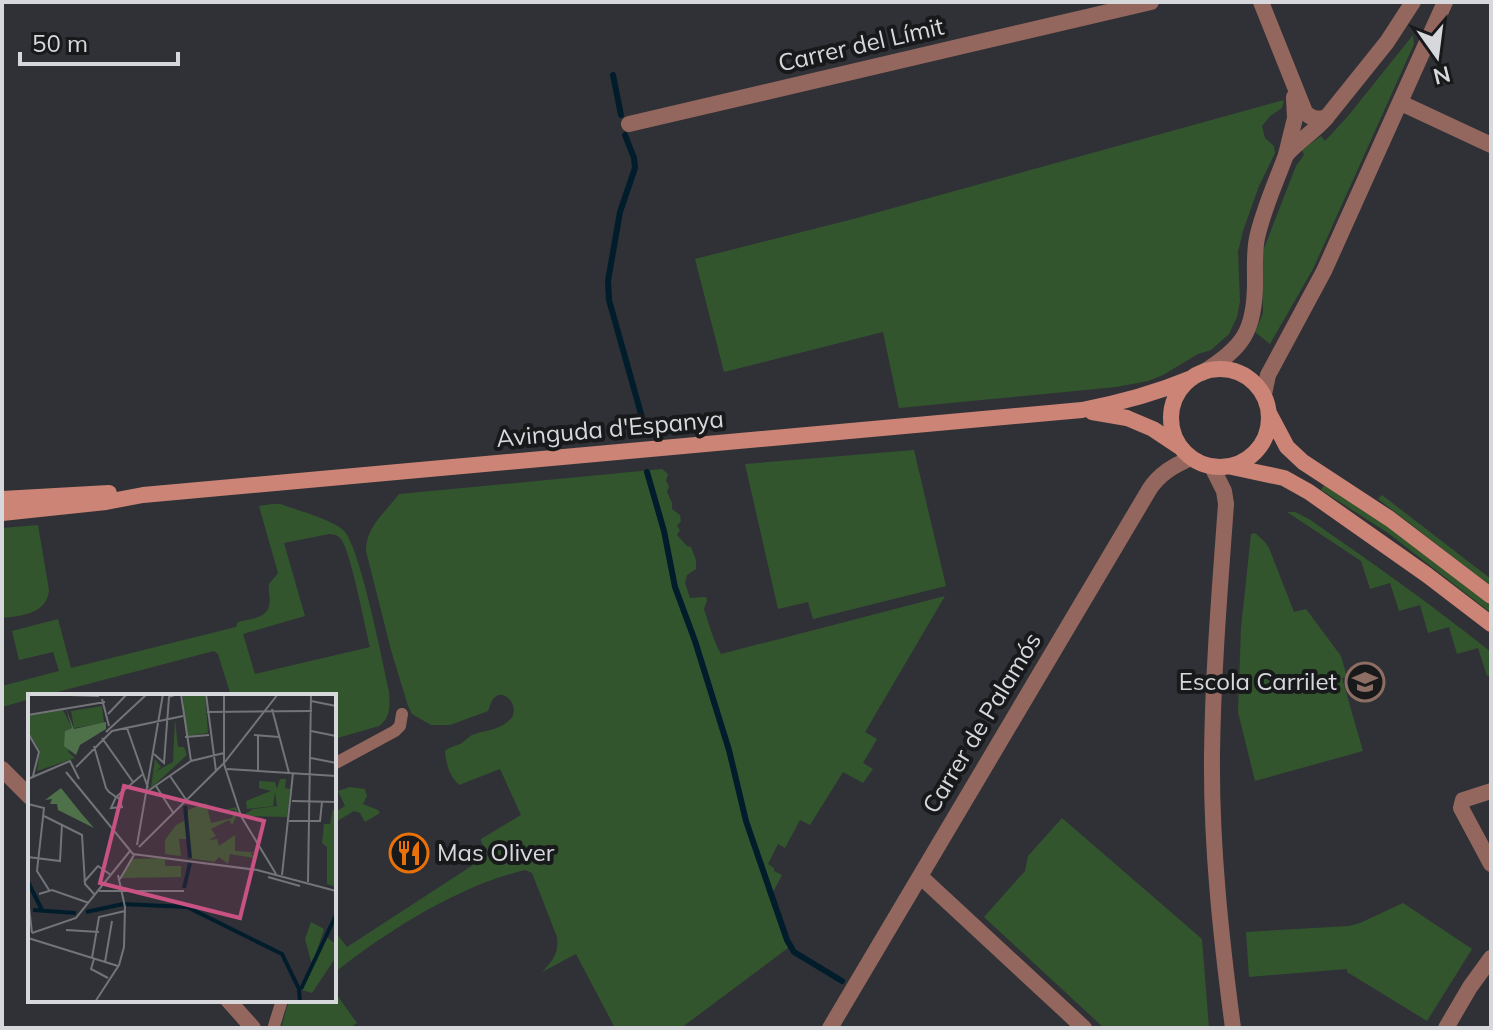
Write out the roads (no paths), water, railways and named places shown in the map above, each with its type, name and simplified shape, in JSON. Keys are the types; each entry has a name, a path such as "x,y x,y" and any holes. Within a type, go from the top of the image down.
{"main road":[{"path":"1491,596 1390,519 1303,462 1287,447 1270,415 1264,394 1255,383 1237,372 1216,369 1197,375 1181,389 1171,410 1171,426 1185,453 1212,467 1232,467 1284,478 1309,492 1427,575 1491,624"},
{"name":"Avinguda d'Espanya","path":"2,513 143,495 1082,410 1148,395 1197,375"},
{"name":"Avinguda d'Espanya","path":"1082,410 1127,418 1153,429 1185,453"},
{"path":"1232,467 1253,456 1263,444 1269,430 1270,415"},
{"name":"Avinguda d'Espanya","path":"2,499 86,493 143,495"}],"street":[{"name":"Carrer del Límit","path":"629,124 1151,2"},
{"path":"1261,2 1305,112 1318,119 1326,118"},
{"path":"1286,155 1326,118 1387,42 1413,2"},
{"path":"1264,394 1268,375 1324,271 1445,2"},
{"path":"1197,375 1236,349 1251,322 1254,257 1295,118 1293,87"},
{"path":"1401,103 1491,145"},
{"name":"Carrer de Palamós","path":"830,1028 1149,490 1157,478 1177,464 1185,453"},
{"path":"1212,467 1224,491 1226,504 1212,753 1219,903 1233,1028"},
{"path":"2,769 28,795"},
{"path":"1491,791 1468,797 1461,803 1462,813 1491,864"},
{"path":"920,876 1084,1028"},
{"path":"1446,1028 1491,958"},
{"path":"230,1002 253,1028"}],"lane":[{"path":"336,763 395,731 400,726 402,714"},
{"path":"274,1026 281,1002"}],"waterway":[{"path":"613,75 621,115"},
{"path":"625,135 635,168 620,212 608,281 609,300 645,428"},
{"path":"647,472 664,531 675,587 729,750 746,821 787,940 794,952 842,981"}],"place":[{"name":"Escola Carrilet","path":"1365,682"},
{"name":"Mas Oliver","path":"409,853"}]}
